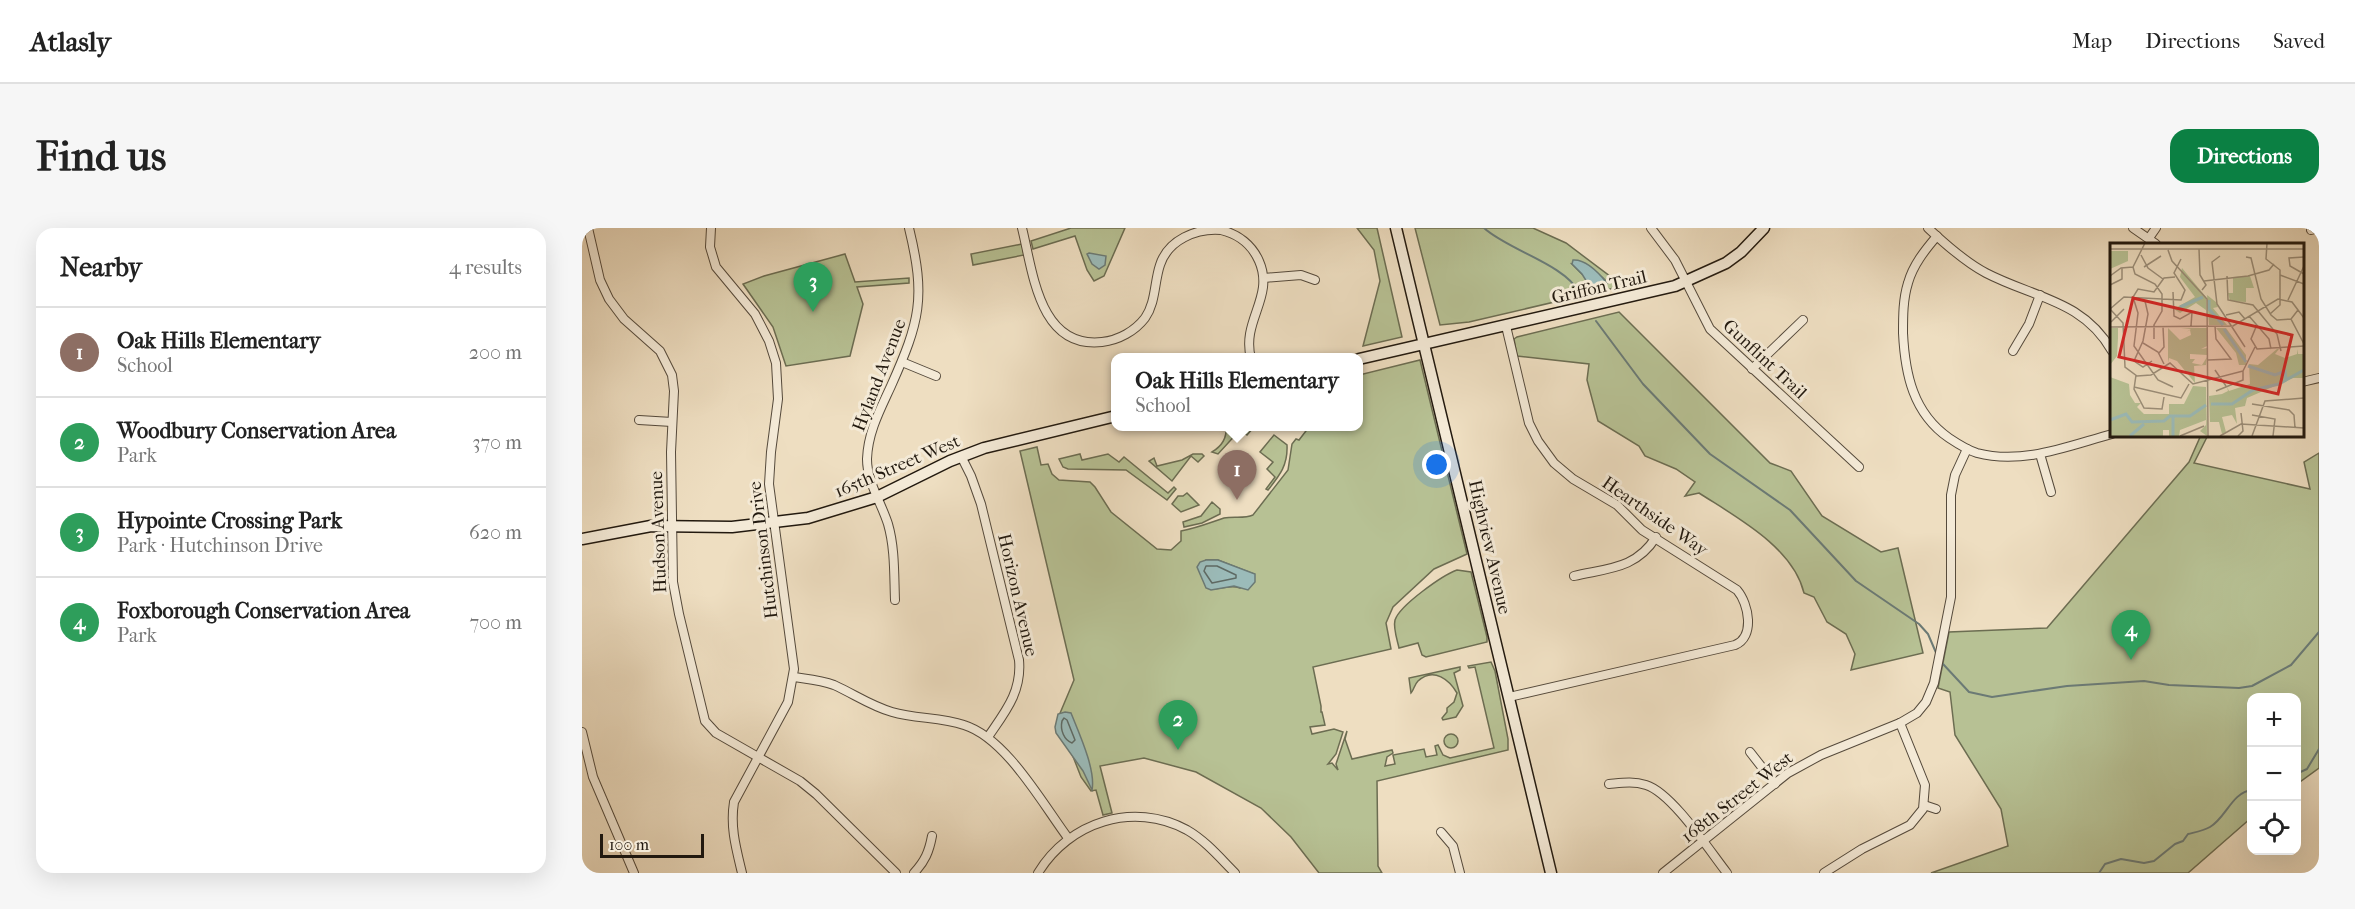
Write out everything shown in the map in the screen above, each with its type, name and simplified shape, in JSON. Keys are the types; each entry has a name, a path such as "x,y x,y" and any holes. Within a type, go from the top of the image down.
{"street":[{"name":"Hudson Avenue","path":"588,228 598,273 609,299 624,319 656,347 670,368 675,391 672,422 671,525 676,600 705,721 716,733 759,757 816,794 896,873"},
{"name":"Hutchinson Drive","path":"711,228 710,247 716,267 755,314 769,341 776,363 778,399 769,476 785,614 793,655 794,677 788,702 734,802 731,818 732,833 742,873"},
{"name":"Hyland Avenue","path":"895,600 893,545 888,524 868,473 870,438 914,332 920,291 917,263 909,228"},
{"path":"1022,228 1039,296 1047,316 1063,331 1084,340 1097,342 1111,340 1128,333 1140,322 1152,305 1163,258 1175,243 1192,232 1211,229 1238,237 1253,250 1264,278 1261,302 1249,331 1251,353"},
{"name":"Highview Avenue","path":"1396,228 1551,873"},
{"name":"Gunflint Trail","path":"1651,228 1666,246 1710,329 1859,467"},
{"name":"Griffon Trail","path":"1425,344 1664,290 1709,272 1741,252 1764,228"},
{"path":"1928,228 1983,272 2069,307 2096,328 2110,348"},
{"path":"2133,228 2155,243"},
{"path":"2149,238 2157,228"},
{"path":"1937,236 1915,266 1905,292 1903,317 1905,367 1913,394 1929,419 1942,433 1967,449 2004,458 2040,453 2110,435"},
{"path":"1264,278 1301,275 1315,280"},
{"path":"2013,351 2029,324 2040,295"},
{"path":"1752,369 1803,320"},
{"name":"Hearthside Way","path":"1506,326 1522,403 1534,434 1545,452 1573,479 1617,505 1642,530 1740,594 1748,627 1741,642 1509,697"},
{"path":"1363,358 1425,344"},
{"path":"902,362 936,376"},
{"path":"2304,382 2319,378"},
{"name":"165th Street West","path":"582,539 626,529 671,525 732,527 774,524 829,513 877,497 961,456 998,443 1111,417"},
{"path":"639,420 672,422"},
{"name":"168th Street West","path":"1663,873 1788,773 1821,755 1900,723 1922,708 1934,683 1951,597 1951,495 1955,475 1967,449"},
{"path":"2040,453 2050,492"},
{"name":"Horizon Avenue","path":"961,456 981,504 1019,660 1020,675 1014,697 988,737"},
{"path":"1574,576 1632,562 1642,556 1656,537"},
{"path":"794,677 827,683 893,712 916,718 952,721 977,730 988,737 1006,755 1068,838"},
{"path":"1824,873 1862,849 1910,825 1920,815 1926,792 1923,777 1900,723"},
{"path":"582,732 593,777 634,873"},
{"path":"1750,752 1775,784"},
{"path":"1609,784 1636,782 1657,790 1670,802 1727,873"},
{"path":"1924,805 1936,809"},
{"path":"1038,873 1049,857 1068,838 1108,819 1136,817 1177,825 1200,839 1235,873"},
{"path":"1441,832 1453,846 1460,873"},
{"path":"914,873 925,862 932,836"}],"green space":[{"path":"1071,228 1125,228 1104,276 1094,281 1087,270 1075,236 1033,249 1031,241"},
{"path":"1357,228 1377,228 1402,337 1363,346 1380,281 1374,250"},
{"path":"1415,228 1533,228 1566,243 1623,286 1469,322 1440,325","holes":["1572,264 1595,272 1607,282 1582,274"]},
{"path":"1022,244 1024,255 973,265 971,254"},
{"path":"845,254 855,282 909,278 909,283 857,287 863,304 850,356 786,366 773,327 743,284"},
{"path":"1619,312 1770,463 1791,471 1822,516 1881,552 1898,548 1923,653 1851,670 1855,654 1846,634 1827,622 1814,597 1804,593 1798,576 1776,547 1746,523 1699,493 1685,496 1695,482 1676,469 1645,456 1639,446 1598,421 1587,380 1589,364 1517,356 1514,339 1517,337"},
{"path":"1420,360 1467,554 1434,569 1393,607 1386,623 1391,649 1313,667 1325,725 1310,727 1312,734 1334,729 1343,732 1336,754 1328,764 1332,763 1338,770 1336,764 1347,731 1345,739 1352,759 1392,750 1393,753 1387,757 1385,766 1395,764 1393,755 1424,749 1426,757 1437,755 1435,746 1438,745 1443,755 1450,758 1494,748 1475,667 1469,668 1468,666 1491,662 1495,671 1508,750 1377,781 1378,866 1382,873 1319,873 1291,837 1261,808 1196,772 1144,758 1100,766 1112,813 1103,815 1096,790 1091,791 1081,777 1058,718 1074,680 1020,451 1037,447 1041,465 1048,464 1052,474 1059,480 1090,482 1111,512 1157,549 1171,550 1181,541 1181,531 1224,518 1253,515 1288,470 1292,444 1296,439 1299,440 1306,431 1363,431 1363,374","holes":["1206,560 1218,560 1254,574 1240,588 1210,589 1206,587 1204,580"]},
{"path":"1226,431 1239,431 1218,454 1212,452 1219,447"},
{"path":"1274,435 1287,445 1287,452 1282,469 1268,490 1266,489 1275,477 1267,469 1273,462 1260,452"},
{"path":"2201,436 2208,436 2194,463 2310,489 2304,462 2319,453 2319,768 2301,781 2301,693 2247,693 2247,821 2188,873 1931,873 2008,846 2001,809 1955,735 1950,692 1938,688 1949,632 2047,628 2189,462"},
{"path":"1080,454 1082,460 1108,454 1119,462 1124,457 1168,493 1174,487 1176,489 1167,500 1126,470 1068,469 1063,467 1059,459"},
{"path":"1193,454 1204,456 1198,462 1191,456 1172,481 1149,461 1154,458 1157,466 1182,460"},
{"path":"1187,493 1199,505 1181,512 1172,504 1178,496"},
{"path":"1212,502 1220,509 1220,514 1202,523 1184,527 1183,522 1201,516"},
{"path":"1457,570 1471,572 1487,642 1426,657 1422,655 1418,643 1399,648 1394,626 1399,614 1423,591"},
{"path":"1460,667 1460,670 1454,673 1463,706 1456,717 1443,720 1447,708 1454,702 1457,693 1454,688 1441,677 1430,675 1418,681 1411,693 1409,678"},
{"path":"1451,734 1456,736 1458,741 1456,746 1451,748 1446,746 1444,741 1446,736"}],"water":[{"path":"1087,254 1106,256 1105,265 1099,269 1092,264"},
{"path":"1573,260 1592,267 1607,283 1606,285 1590,287 1572,264"},
{"path":"1218,560 1255,574 1255,582 1248,590 1234,586 1211,590 1206,588 1197,567 1200,562"},
{"path":"1071,713 1086,751 1092,772 1092,790 1083,771 1056,733 1058,714"}],"waterway":[{"path":"1484,228 1494,236 1561,273 1579,292"},
{"path":"1596,321 1643,384 1710,454 1790,510 1856,581 1919,624 1928,634 1937,655"},
{"path":"1943,664 1969,692 1992,697 2067,686 2144,681 2169,685 2239,688 2252,686 2291,665 2319,632"},
{"path":"2301,772 2307,769 2319,749"},
{"path":"2099,873 2105,864 2121,859 2144,863 2154,861 2175,844 2183,841 2188,834 2216,823 2234,800 2247,791"}],"place":[{"name":"Hypointe Crossing Park","path":"813,312"},
{"name":"Oak Hills Elementary","path":"1237,500"},
{"name":"Foxborough Conservation Area","path":"2131,660"},
{"name":"Woodbury Conservation Area","path":"1178,750"}]}
